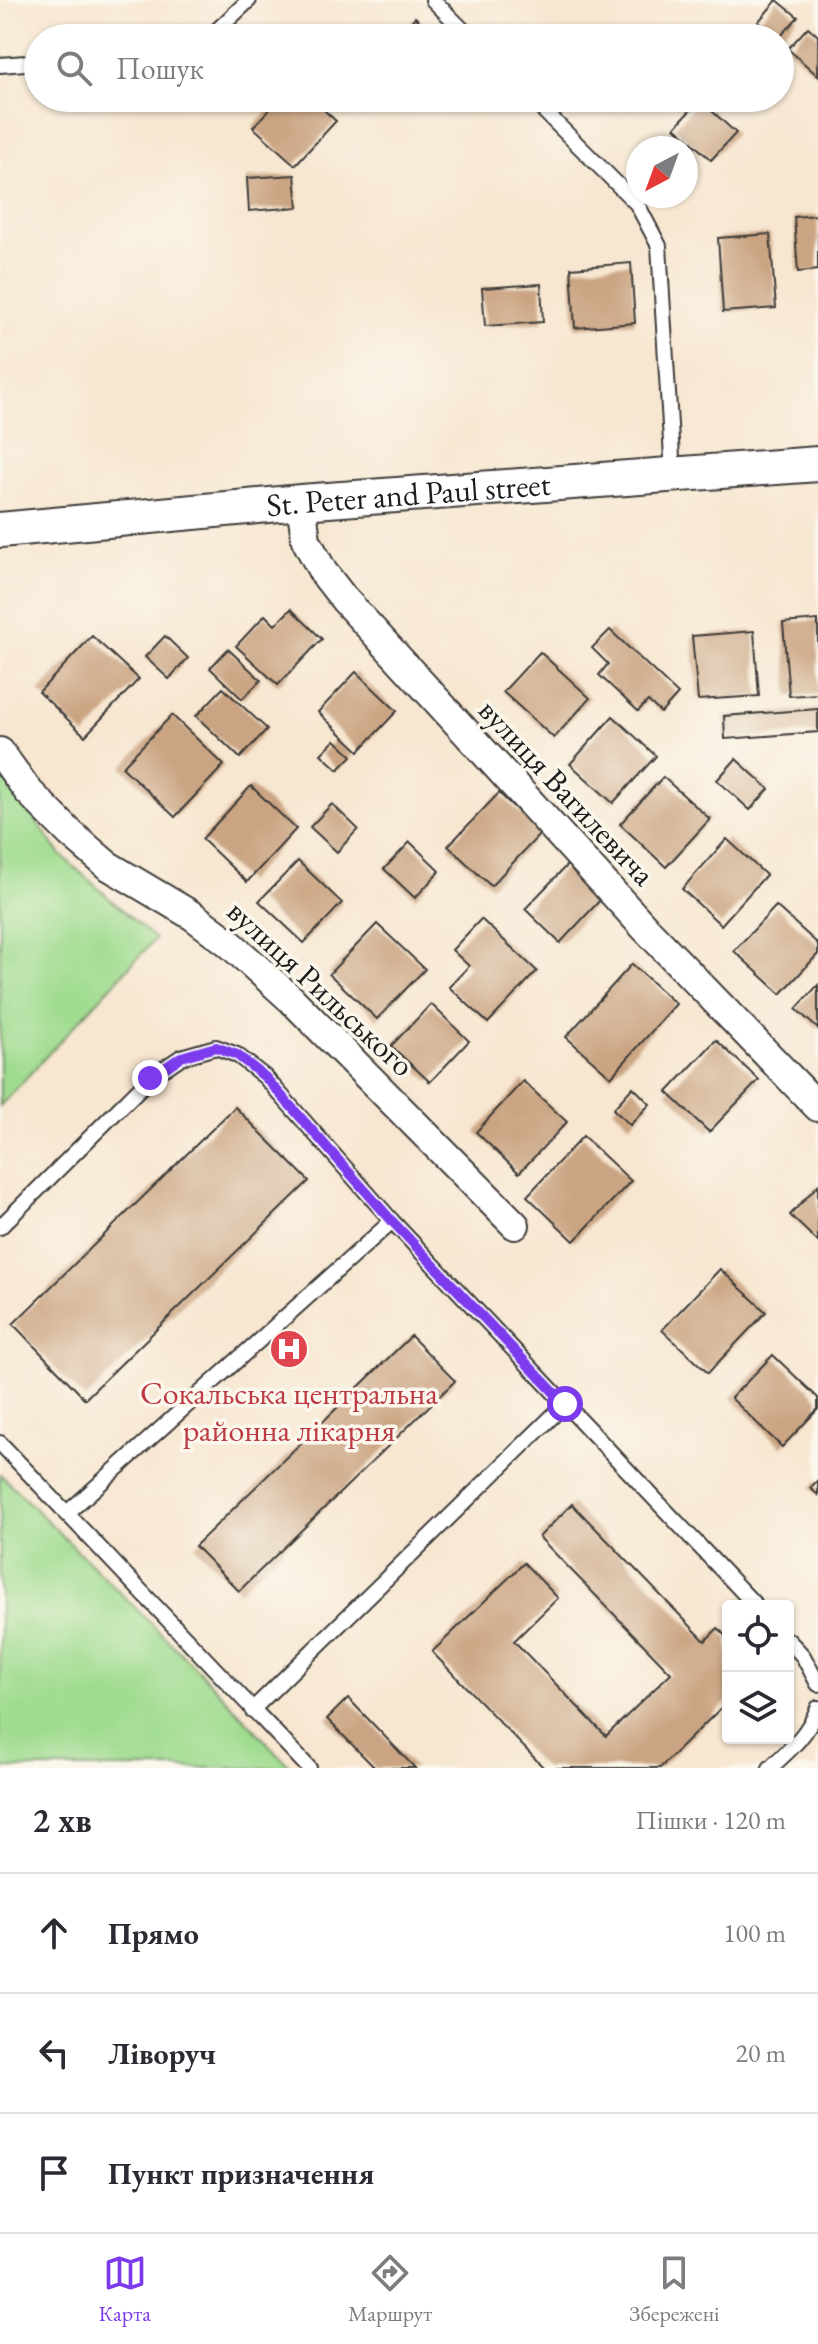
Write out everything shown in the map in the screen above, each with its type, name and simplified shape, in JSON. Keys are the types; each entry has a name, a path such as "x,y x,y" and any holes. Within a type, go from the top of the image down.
{"street":[{"name":"St. Peter and Paul street","path":"0,530 301,502 818,464"},
{"name":"вулиця Вагилевича","path":"301,502 306,540 323,572 344,599 635,917 818,1107"},
{"name":"вулиця Рильського","path":"0,752 28,791 107,865 193,916 271,981 515,1225"}],"lane":[{"path":"224,24 249,0"},
{"path":"433,0 457,24"},
{"path":"0,65 24,63"},
{"path":"545,112 637,204 659,246 673,474"},
{"path":"0,1227 150,1078 181,1057 216,1047 237,1055 265,1077 392,1221 750,1600"},
{"path":"66,1514 392,1221"},
{"path":"252,1710 565,1404"},
{"path":"0,1443 309,1768"},
{"path":"794,1646 803,1656 818,1684"},
{"path":"770,1768 798,1742 812,1724 818,1708"}],"green space":[{"path":"0,771 61,855 155,939 0,1106"},
{"path":"0,1474 206,1678 291,1768 0,1768"}],"building":[{"path":"777,0 798,17 792,24 758,22"},
{"path":"415,17 423,24 409,24"},
{"path":"808,27 818,36 818,76 794,54 794,42"},
{"path":"267,112 326,112 336,121 295,165 253,127"},
{"path":"689,112 713,112 736,133 711,160 698,148 698,136 685,136 675,127"},
{"path":"295,175 298,207 249,211 247,178"},
{"path":"818,215 818,270 798,272 794,217"},
{"path":"770,234 776,308 723,312 718,238"},
{"path":"631,263 635,323 575,328 571,268"},
{"path":"541,284 543,322 485,326 482,288"},
{"path":"291,609 322,639 278,685 236,646 265,615 275,625"},
{"path":"818,620 818,694 789,696 783,623"},
{"path":"610,630 678,694 661,713 648,701 638,711 599,675 608,664 592,648"},
{"path":"754,631 759,696 698,700 692,636"},
{"path":"92,636 139,679 85,736 39,692"},
{"path":"165,636 188,658 169,679 145,657"},
{"path":"228,649 261,680 242,699 210,668"},
{"path":"540,652 590,698 554,738 503,692"},
{"path":"356,672 397,711 359,751 318,712"},
{"path":"223,688 267,729 240,758 196,716"},
{"path":"818,709 818,732 725,739 724,716"},
{"path":"172,715 224,765 175,817 122,767"},
{"path":"613,716 656,756 613,803 570,764"},
{"path":"335,740 352,756 338,770 321,754"},
{"path":"736,759 769,789 750,810 717,780"},
{"path":"663,777 710,819 666,867 620,824"},
{"path":"251,786 296,829 247,882 202,839"},
{"path":"499,793 541,833 491,886 448,846"},
{"path":"332,804 358,829 337,852 310,827"},
{"path":"727,839 766,875 721,925 682,889"},
{"path":"410,842 440,871 415,898 384,869"},
{"path":"298,861 342,903 304,943 259,901"},
{"path":"568,864 603,897 560,943 525,909"},
{"path":"776,906 818,944 818,954 781,994 734,951"},
{"path":"481,919 537,971 488,1023 449,987 469,966 452,950"},
{"path":"377,924 425,969 377,1019 329,974"},
{"path":"632,964 676,1004 611,1077 566,1037"},
{"path":"818,985 818,1029 796,1009"},
{"path":"431,1004 469,1041 430,1082 391,1046"},
{"path":"716,1040 759,1080 709,1132 667,1092"},
{"path":"523,1081 567,1122 519,1173 476,1132"},
{"path":"633,1087 650,1104 630,1125 613,1109"},
{"path":"235,1107 309,1181 85,1399 13,1324"},
{"path":"583,1136 631,1181 574,1241 527,1196"},
{"path":"818,1185 818,1242 790,1215"},
{"path":"720,1269 766,1312 708,1373 662,1330"},
{"path":"411,1336 455,1381 239,1591 195,1546"},
{"path":"773,1355 818,1398 818,1409 782,1447 731,1398"},
{"path":"818,1480 818,1495 810,1488"},
{"path":"572,1504 705,1641 718,1628 722,1632 722,1707 660,1768 544,1768 432,1652 524,1563 558,1598 514,1641 606,1736 671,1673 539,1537"},
{"path":"348,1698 415,1768 375,1768 327,1719"}],"place":[{"name":"Сокальська центральна районна лікарня","path":"289,1349"}],"route":[{"path":"150,1078 181,1057 216,1047 237,1055 265,1077 392,1221 565,1404"}]}
